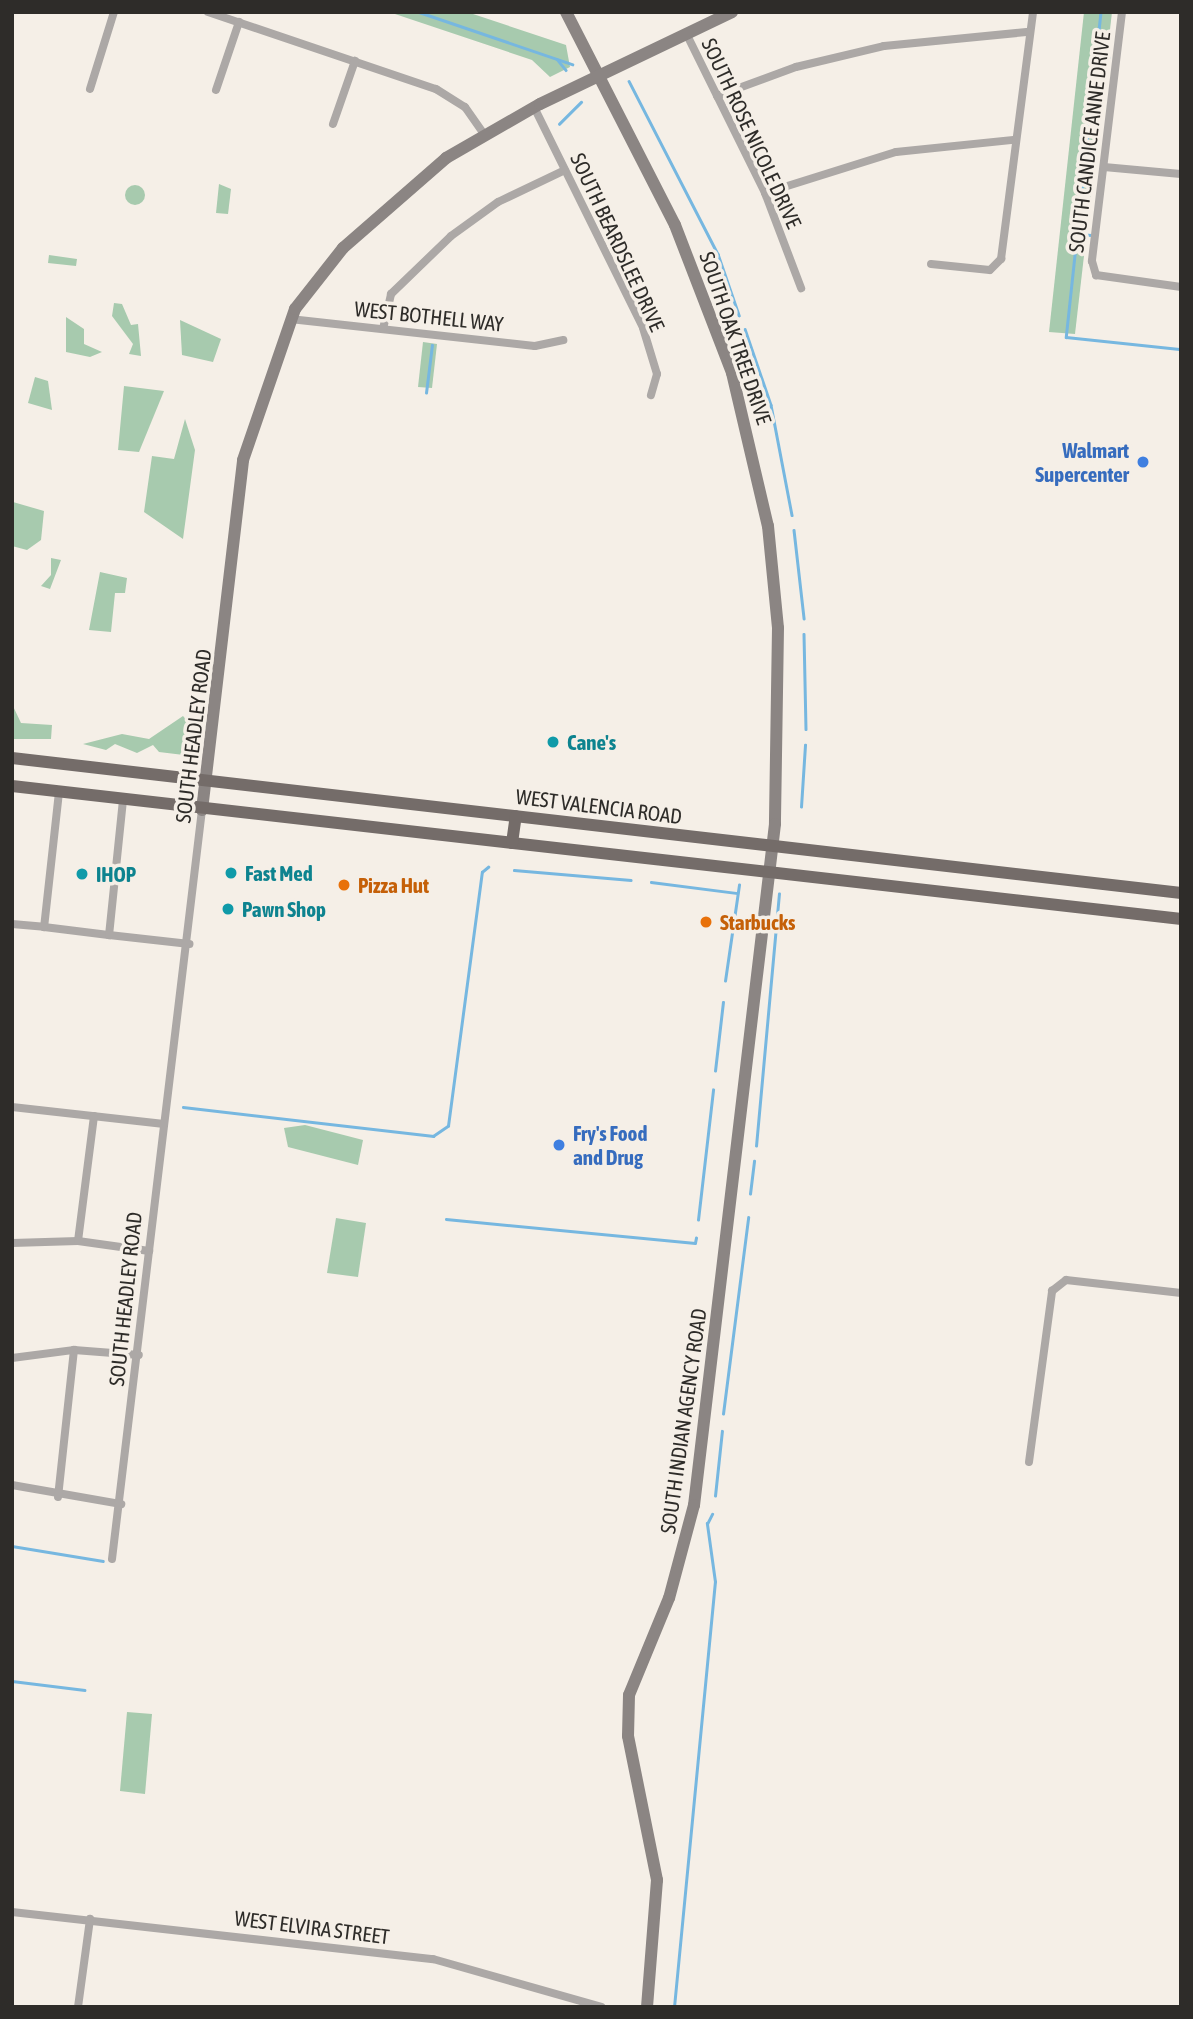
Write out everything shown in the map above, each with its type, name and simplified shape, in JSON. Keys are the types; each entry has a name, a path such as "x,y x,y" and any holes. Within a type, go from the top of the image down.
{"main road":[{"name":"WEST VALENCIA ROAD","path":"12,758 1181,893"},
{"path":"12,786 202,810 768,870 1181,919"},
{"path":"512,842 516,816"},
{"path":"1018,900 1022,874"}],"street":[{"path":"90,89 114,12"},
{"path":"208,12 451,96 484,134"},
{"name":"SOUTH OAK TREE DRIVE","path":"566,12 675,225 751,440 778,628 780,738 768,870"},
{"name":"SOUTH HEADLEY ROAD","path":"112,1559 139,1355 163,1124 189,944 243,460 290,319 343,248 419,179 484,134 534,107 732,12"},
{"path":"931,264 990,270 1001,259 1026,32 1033,12"},
{"name":"SOUTH CANDICE ANNE DRIVE","path":"1122,12 1092,261 1096,275 1181,286"},
{"path":"216,90 239,22"},
{"path":"717,96 796,67 884,46 1026,32"},
{"name":"SOUTH ROSE NICOLE DRIVE","path":"686,33 765,193 802,288"},
{"path":"333,124 355,61"},
{"name":"SOUTH BEARDSLEE DRIVE","path":"534,107 643,328 657,374 651,395"},
{"path":"765,193 896,152 1013,140"},
{"path":"1104,167 1181,174"},
{"path":"383,329 391,294 451,236 498,202 565,170"},
{"name":"WEST BOTHELL WAY","path":"290,319 535,346 563,340"},
{"path":"44,927 59,792"},
{"path":"109,935 124,800"},
{"name":"SOUTH INDIAN AGENCY ROAD","path":"647,2007 657,1881 628,1736 629,1695 677,1573 694,1504 768,870"},
{"path":"12,924 189,944"},
{"path":"12,1107 163,1124"},
{"path":"78,1241 94,1116"},
{"path":"12,1243 78,1241 149,1251"},
{"path":"1029,1462 1052,1291 1066,1280 1181,1293"},
{"path":"12,1358 74,1350 139,1355"},
{"path":"58,1497 74,1350"},
{"path":"12,1485 58,1497 121,1504"},
{"name":"WEST ELVIRA STREET","path":"12,1912 433,1959 601,2007"},
{"path":"78,2007 90,1919"}],"green space":[{"path":"389,12 467,12 566,45 570,67 550,77 532,60"},
{"path":"1084,12 1112,12 1075,334 1049,332"},
{"path":"219,184 231,189 228,214 216,213"},
{"path":"135,185 142,188 145,195 142,202 135,205 128,202 125,195 128,188"},
{"path":"49,255 77,259 76,266 48,263"},
{"path":"114,303 122,304 131,325 138,324 141,356 129,354 133,344 112,316"},
{"path":"66,317 84,329 84,344 102,352 90,357 66,352"},
{"path":"180,320 221,339 213,362 182,355"},
{"path":"423,342 437,344 432,388 418,387"},
{"path":"35,377 48,381 52,410 28,403"},
{"path":"124,386 164,391 139,452 118,450"},
{"path":"185,419 195,450 183,539 144,512 152,456 174,459"},
{"path":"13,502 44,511 41,540 27,550 12,546"},
{"path":"51,558 61,560 50,589 41,586 51,575"},
{"path":"100,572 127,578 125,593 115,593 111,632 89,630"},
{"path":"12,704 21,723 52,725 51,739 12,739"},
{"path":"183,716 196,731 192,756 159,752 153,745 137,753 115,744 106,750 83,744 122,734 149,739"},
{"path":"305,1125 363,1140 358,1165 288,1147 284,1128"},
{"path":"336,1218 366,1223 358,1277 327,1273"},
{"path":"127,1712 152,1714 145,1794 120,1791"}],"waterway":[{"path":"419,12 572,64"},
{"path":"1101,12 1066,337 1181,349"},
{"path":"1098,55 1109,57"},
{"path":"557,59 566,70"},
{"path":"629,81 718,254 739,315"},
{"path":"559,124 581,102"},
{"path":"1077,234 1091,235"},
{"path":"745,329 771,405 792,515"},
{"path":"426,393 432,345"},
{"path":"794,530 804,618"},
{"path":"804,634 806,729"},
{"path":"801,807 805,745"},
{"path":"183,1107 433,1136 448,1126 482,872 488,867"},
{"path":"514,870 631,880"},
{"path":"651,882 737,893"},
{"path":"725,981 739,885"},
{"path":"756,1146 779,894"},
{"path":"715,1071 723,1002"},
{"path":"698,1220 713,1090"},
{"path":"750,1194 754,1161"},
{"path":"723,1414 748,1218"},
{"path":"446,1219 695,1243 696,1238"},
{"path":"715,1496 722,1431"},
{"path":"674,2007 715,1582 707,1524 712,1514"},
{"path":"12,1546 103,1561"},
{"path":"12,1681 84,1690"}],"place":[{"name":"Walmart Supercenter","path":"1143,462"},
{"name":"Cane's","path":"553,742"},
{"name":"Fast Med","path":"231,873"},
{"name":"IHOP","path":"82,874"},
{"name":"Pizza Hut","path":"344,885"},
{"name":"Pawn Shop","path":"228,909"},
{"name":"Starbucks","path":"706,922"},
{"name":"Fry's Food and Drug","path":"559,1145"}]}
